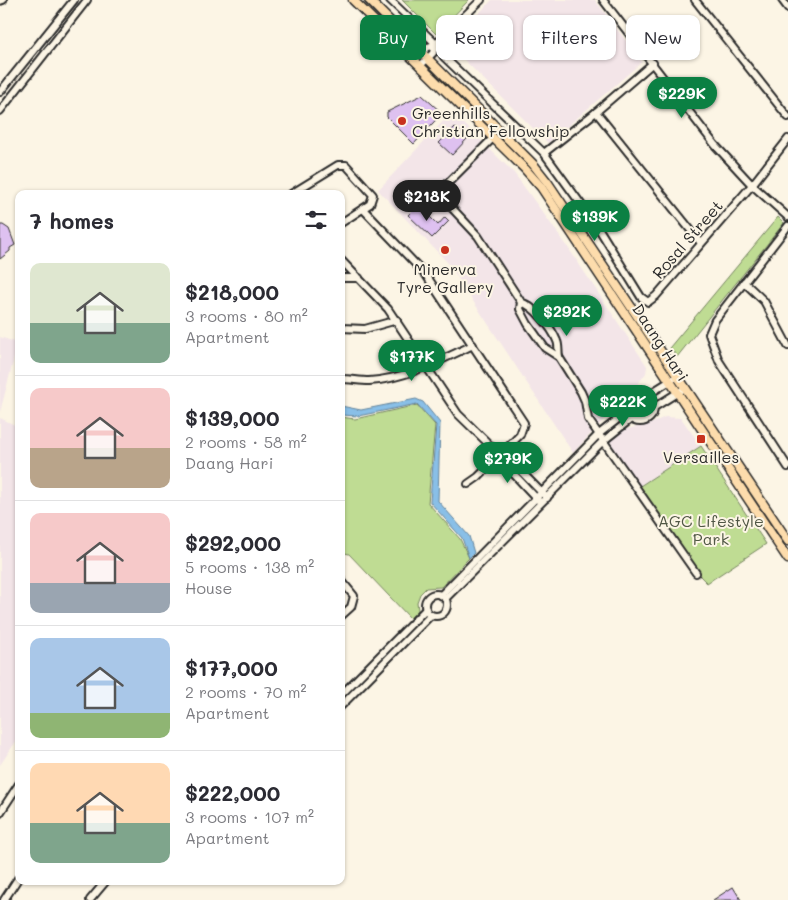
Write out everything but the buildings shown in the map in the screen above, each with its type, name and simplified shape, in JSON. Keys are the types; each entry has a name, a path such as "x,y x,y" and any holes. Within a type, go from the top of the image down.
{"main road":[{"name":"Daang Hari","path":"353,0 541,187 788,559"},
{"name":"Daang Hari","path":"369,0 428,53 533,164 572,218 788,542"}],"street":[{"path":"0,92 74,0"},
{"path":"0,111 87,0"},
{"name":"Rosal Street","path":"390,0 436,45"},
{"path":"466,15 481,0"},
{"path":"603,0 715,145 752,185 788,217"},
{"path":"695,0 788,117"},
{"path":"782,0 788,8"},
{"path":"417,63 436,45"},
{"name":"Rosal Street","path":"447,60 544,153 599,229 641,297 648,302 656,296 752,185 788,139"},
{"path":"544,153 596,112 652,63"},
{"path":"596,112 701,243"},
{"path":"493,138 438,193 478,236 521,302 528,304 537,312 557,341 559,357"},
{"path":"297,190 334,167 342,164 349,168 373,195 373,200 345,220"},
{"path":"363,209 426,275 524,423 520,435 468,484"},
{"path":"788,226 715,320 709,334 719,361 788,467"},
{"path":"345,264 381,300 397,320 458,414 499,455 545,495"},
{"path":"345,278 359,278"},
{"path":"744,282 764,301 788,346"},
{"path":"521,302 520,309 523,317 545,348 559,357 582,392 588,419 696,573"},
{"path":"345,328 366,329 397,320"},
{"path":"534,333 536,323 546,325"},
{"path":"534,333 544,335 546,325"},
{"path":"345,378 369,381 426,366 473,345"},
{"path":"646,396 678,376"},
{"path":"654,408 646,396 637,395 633,396 627,403 626,412 631,419 639,422 648,420 654,408 686,388"},
{"path":"545,495 599,434 626,412"},
{"path":"443,597 545,495 604,440 631,419"},
{"path":"499,455 539,501"},
{"path":"345,585 354,596 351,607 345,612"},
{"path":"436,594 443,597 447,604 444,613 440,616 431,615 426,609 428,597 436,594"},
{"path":"345,691 426,609"},
{"path":"345,702 431,615"},
{"path":"0,813 15,790"},
{"path":"4,900 15,883"},
{"path":"90,900 103,885"}],"shaded area":[{"path":"492,0 595,0 606,15 523,15 523,60 616,60 616,28 626,41 626,60 640,60 642,62 548,143 464,60 513,60 513,15 477,15"},
{"path":"452,112 514,173 565,243 647,366 646,373 638,384 626,392 620,402 573,453 448,263 378,190"},
{"path":"0,337 15,342 15,354 0,412"},
{"path":"665,417 681,418 701,446 640,486 614,451 610,441 626,429 648,425"},
{"path":"0,418 15,425 15,743 0,765"}],"green space":[{"path":"402,0 469,0 454,15 436,15 436,34 426,24 426,15 417,15"},
{"path":"778,217 784,223 677,357 670,347"},
{"path":"417,405 435,425 428,503 460,539 469,558 441,587 426,588 420,594 417,602 418,610 410,618 349,554 345,553 345,418 355,419"},
{"name":"AGC Lifestyle Park","path":"701,446 766,544 707,583 692,568 640,486"}],"water":[{"path":"416,399 423,402 440,423 438,501 469,536 474,553 469,558 462,538 430,502 436,425 417,404 358,416 345,415 345,407 361,410"}],"place":[{"name":"Greenhills Christian Fellowship","path":"402,121"},
{"name":"Minerva Tyre Gallery","path":"445,250"},
{"name":"Versailles","path":"701,439"}]}
